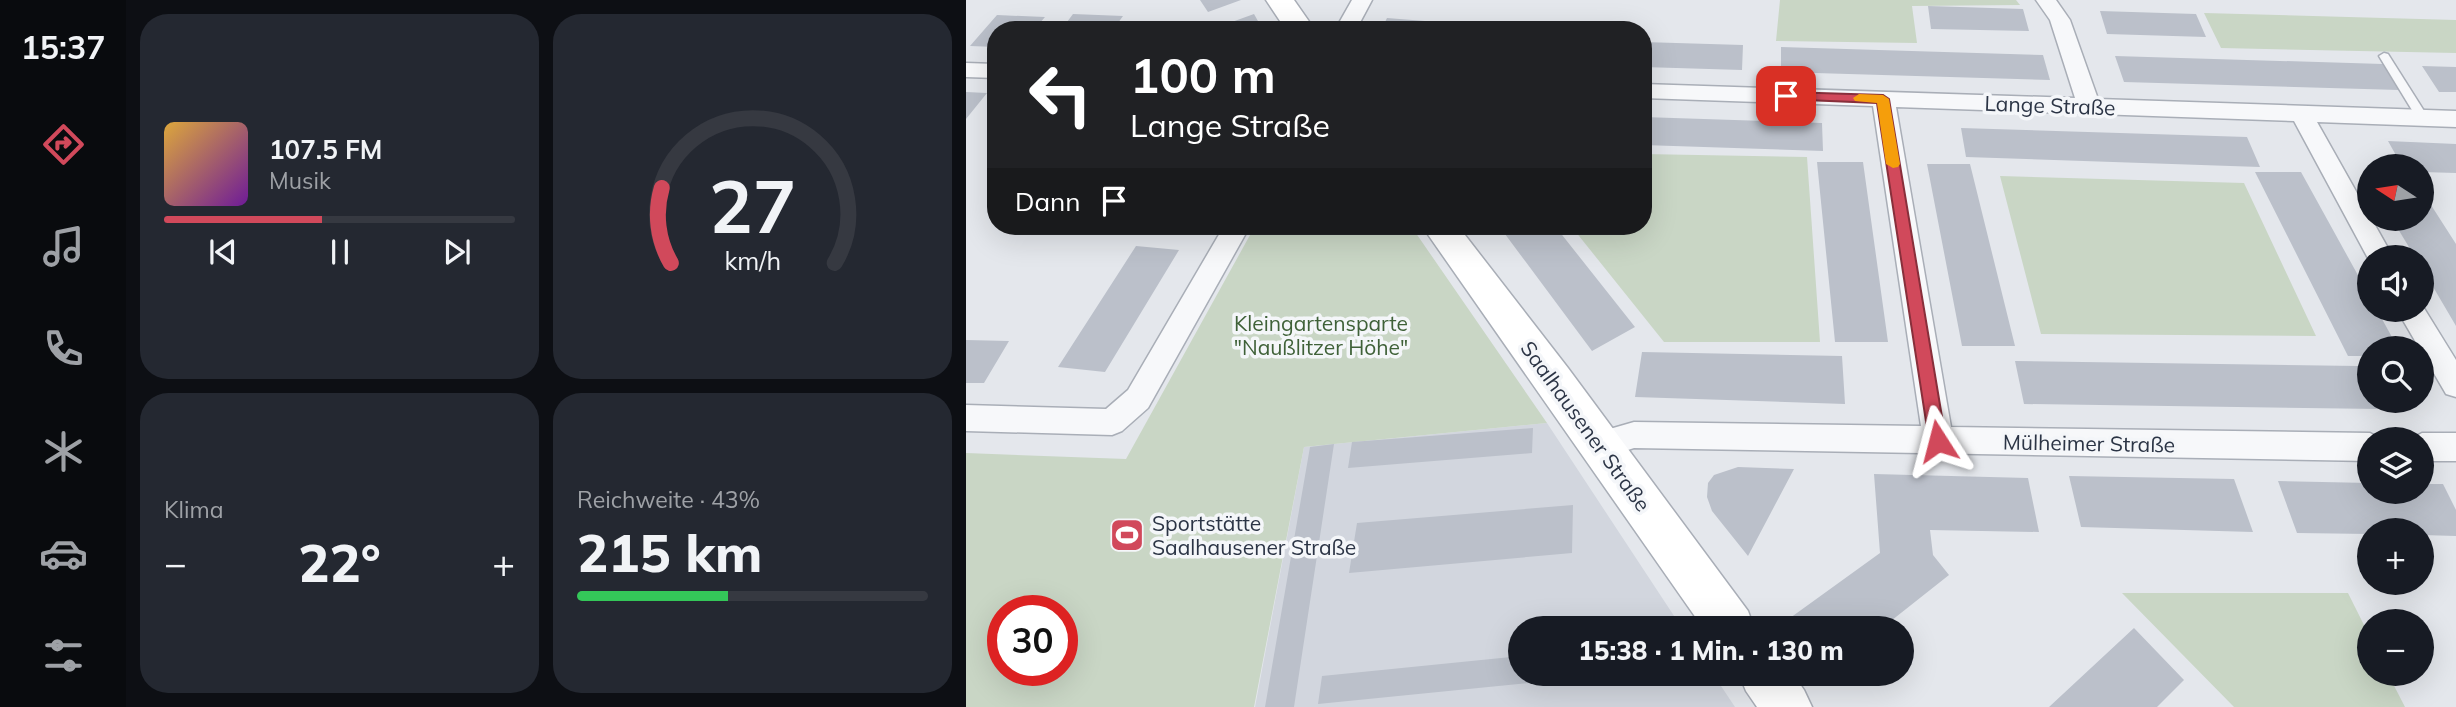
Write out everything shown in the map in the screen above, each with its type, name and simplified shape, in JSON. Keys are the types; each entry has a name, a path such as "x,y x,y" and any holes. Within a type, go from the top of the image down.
{"street":[{"path":"1280,0 1295,21"},
{"path":"1350,21 1362,0"},
{"path":"2046,0 2063,27 2089,106"},
{"path":"966,70 987,71"},
{"name":"Lange Straße","path":"1652,91 2456,119"},
{"path":"1883,99 1938,441"},
{"path":"2301,113 2373,245"},
{"path":"966,418 1112,422 1138,399 1232,235"},
{"name":"Saalhausener Straße","path":"1446,235 1722,616"},
{"path":"2418,322 2456,385"},
{"name":"Mülheimer Straße","path":"1600,445 1634,435 2357,447"},
{"path":"2434,447 2456,447"},
{"path":"1772,686 1787,707"}],"lane":[{"path":"2384,55 2422,117"}],"shaded area":[{"path":"1547,423 1674,616 1508,616 1508,686 1721,686 1735,707 1255,707 1304,447"}],"green space":[{"path":"1780,0 2016,0 2020,5 1912,6 1917,43 1776,41"},
{"path":"2204,13 2456,20 2456,53 2221,48"},
{"path":"1652,154 1807,157 1820,342 1664,342 1578,235 1652,235"},
{"path":"2000,176 2244,183 2316,336 2041,334"},
{"name":"Kleingartensparte \"Naußlitzer Höhe\"","path":"1250,235 1417,235 1547,423 1304,447 1254,707 966,707 966,453 1126,459"},
{"path":"2122,593 2348,593 2357,611 2357,686 2394,686 2405,707 2234,707"}],"building":[{"path":"1200,0 1241,0 1208,12"},
{"path":"1928,6 2023,9 2029,31 1931,29"},
{"path":"2100,11 2196,14 2206,37 2107,34"},
{"path":"1073,14 1123,16 1119,21 1068,21"},
{"path":"1254,14 1258,21 1235,21"},
{"path":"997,15 1045,17 1042,21 992,21"},
{"path":"1387,18 1425,21 1386,21"},
{"path":"987,26 987,47 970,46"},
{"path":"1652,42 1743,45 1742,70 1652,67"},
{"path":"1781,47 2043,55 2050,80 1781,72"},
{"path":"2115,56 2383,64 2399,90 2124,82"},
{"path":"2422,66 2456,67 2456,92 2439,92"},
{"path":"966,92 987,93 966,119"},
{"path":"1652,117 1822,123 1823,151 1652,145"},
{"path":"1961,128 2247,137 2260,167 1966,157"},
{"path":"2388,141 2456,144 2456,173 2434,172 2434,154 2395,154"},
{"path":"1817,162 1863,162 1888,342 1835,342"},
{"path":"1927,164 1970,164 2015,346 1962,346"},
{"path":"2255,172 2301,172 2357,273 2357,322 2384,322 2391,336 2357,336 2357,356 2348,356"},
{"path":"2434,210 2456,244 2456,326 2434,288 2434,245 2408,245 2399,231 2434,231"},
{"path":"1506,235 1562,235 1635,327 1592,351"},
{"path":"1136,246 1179,250 1105,372 1058,367"},
{"path":"966,340 1009,341 984,383 966,383"},
{"path":"1642,352 1842,356 1845,404 1635,397"},
{"path":"2015,361 2357,366 2357,409 2024,404"},
{"path":"1533,428 1532,453 1348,468 1352,442"},
{"path":"1334,444 1294,707 1265,707 1310,447"},
{"path":"1738,467 1794,469 1748,556 1712,511 1707,497 1708,483 1714,475"},
{"path":"1874,474 2028,478 2039,532 1930,530 1933,555 1949,575 1897,616 1793,616 1880,553"},
{"path":"2069,476 2234,479 2253,532 2081,527"},
{"path":"2278,481 2357,483 2357,504 2434,504 2434,484 2443,484 2456,510 2456,536 2434,535 2434,518 2357,518 2357,534 2297,533"},
{"path":"1573,505 1572,553 1349,573 1357,523"},
{"path":"2134,628 2184,680 2157,707 2049,707"},
{"path":"1508,657 1508,685 1318,704 1322,676"}],"slow traffic":[{"path":"1859,98 1883,99 1893,164"}],"place":[{"name":"Sportstätte Saalhausener Straße","path":"1127,535"}],"route":[{"path":"1786,96 1883,99 1938,441"}]}
